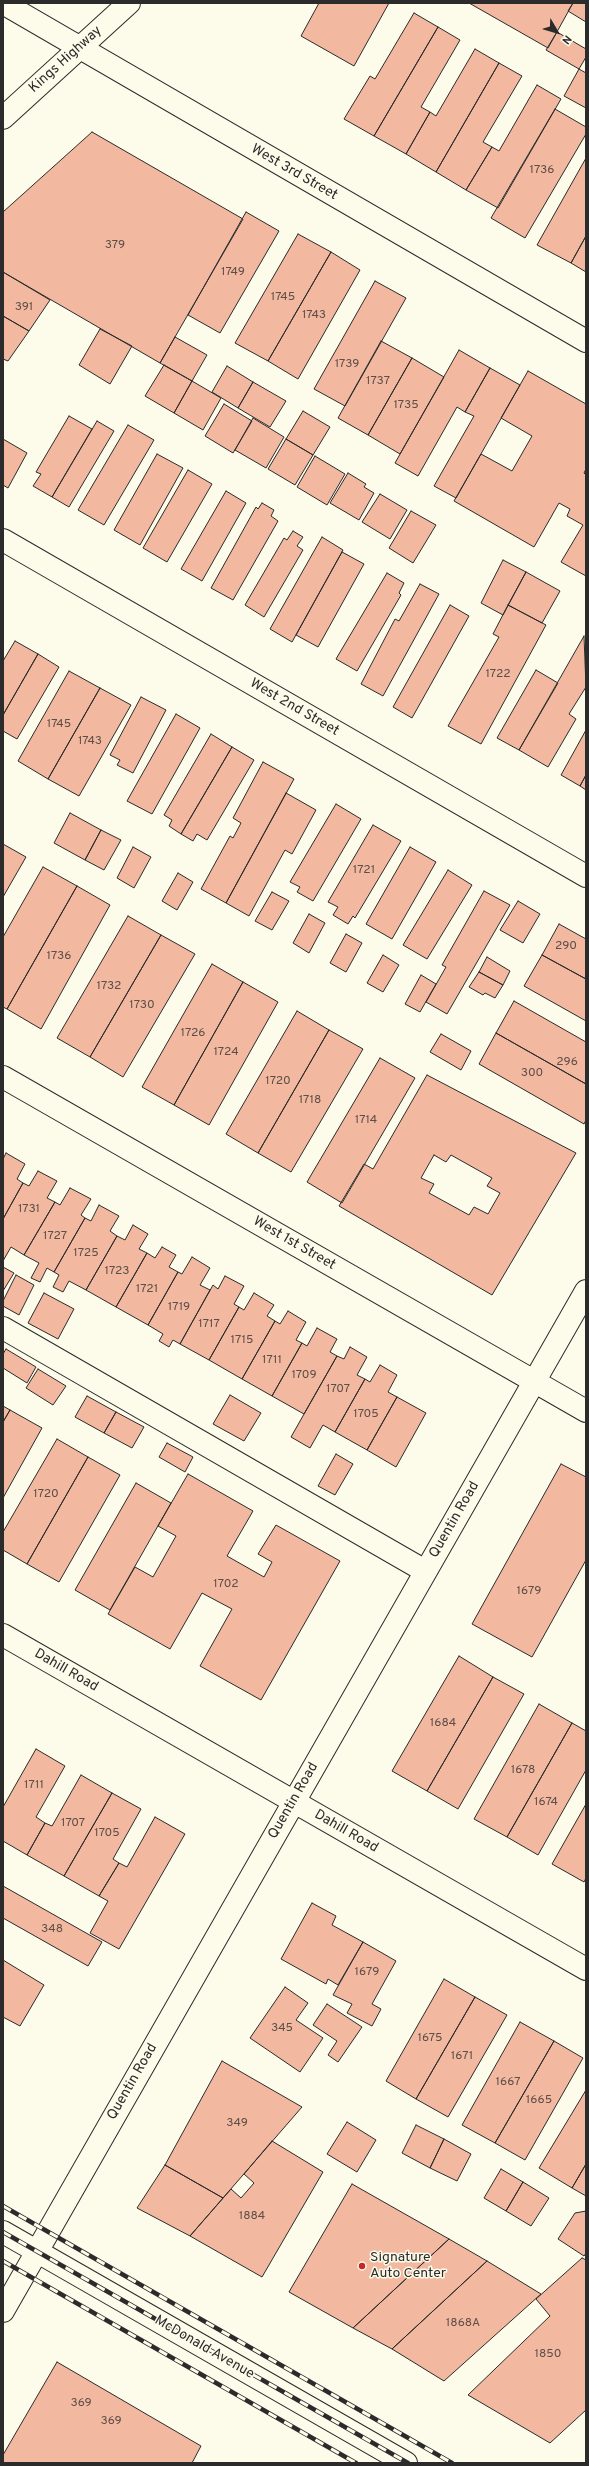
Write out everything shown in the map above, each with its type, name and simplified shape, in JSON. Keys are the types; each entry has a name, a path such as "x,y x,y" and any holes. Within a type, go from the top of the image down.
{"street":[{"name":"West 3rd Street","path":"3,3 80,46 240,142 586,340"},
{"name":"Kings Highway","path":"3,118 80,46 129,3"},
{"name":"West 2nd Street","path":"3,540 586,876"},
{"name":"West 1st Street","path":"3,1077 586,1411"},
{"name":"Quentin Road","path":"3,2311 586,1291"},
{"path":"3,1328 425,1571"},
{"name":"Dahill Road","path":"3,1635 293,1803 586,1969"},
{"name":"McDonald Avenue","path":"3,2232 406,2463"}],"building":[{"path":"319,3 389,3 354,66 301,36"},
{"path":"469,3 573,3 548,48"},
{"path":"573,3 586,3 586,22 568,11"},
{"path":"414,13 438,27 374,136 344,119 370,76 375,79"},
{"path":"438,27 460,40 421,107 430,112 406,154 374,136"},
{"path":"557,32 586,49 586,57 579,69 546,50"},
{"path":"475,49 499,63 436,172 406,154 430,112 436,116"},
{"path":"499,63 522,76 483,142 492,147 466,190 436,172"},
{"path":"579,69 586,73 586,108 564,96"},
{"path":"537,85 561,99 498,208 466,190 492,147 499,151"},
{"path":"555,109 586,127 586,134 525,238 491,218"},
{"path":"92,132 243,219 160,363 3,272 3,212"},
{"path":"586,158 586,236 571,263 537,245"},
{"path":"246,212 279,231 220,333 188,315"},
{"path":"298,234 331,252 268,361 235,343"},
{"path":"586,236 586,272 571,263"},
{"path":"331,252 360,270 298,379 268,361"},
{"path":"3,272 50,300 29,331 3,316"},
{"path":"375,281 406,298 345,406 314,389"},
{"path":"3,316 29,331 8,361 3,359"},
{"path":"100,329 132,346 110,384 79,365"},
{"path":"175,337 207,355 192,381 160,363"},
{"path":"381,341 412,358 368,435 338,418"},
{"path":"459,350 490,368 465,412 457,407 418,476 395,463"},
{"path":"412,358 444,377 400,454 368,435"},
{"path":"164,365 192,381 174,413 145,396"},
{"path":"227,366 253,382 238,408 212,392"},
{"path":"490,368 520,385 456,498 434,486 474,416 465,412"},
{"path":"528,371 586,404 586,469 584,473 586,475 586,576 561,562 583,525 567,516 570,509 559,503 534,547 454,501 481,454 512,471 532,436 501,418"},
{"path":"192,381 221,398 203,430 174,413"},
{"path":"253,382 286,401 270,427 238,408"},
{"path":"224,404 252,421 233,453 205,436"},
{"path":"303,411 330,427 313,455 286,439"},
{"path":"69,416 92,429 52,497 33,486 41,474 36,472"},
{"path":"253,418 284,437 266,468 235,450"},
{"path":"97,421 114,431 69,507 52,497"},
{"path":"128,425 154,440 104,525 78,510"},
{"path":"3,439 27,453 8,488 3,485"},
{"path":"286,439 313,455 295,485 268,469"},
{"path":"157,454 183,468 140,545 114,530"},
{"path":"315,456 345,474 327,505 297,487"},
{"path":"188,470 212,484 167,562 143,548"},
{"path":"348,473 366,484 364,487 374,493 359,520 330,503"},
{"path":"226,491 246,503 202,581 181,569"},
{"path":"380,494 407,510 390,539 362,522"},
{"path":"262,503 274,510 271,516 278,521 233,600 211,588 256,507 258,509"},
{"path":"411,511 436,525 413,563 389,548"},
{"path":"293,531 303,537 297,546 303,550 264,617 245,605 284,538 287,540"},
{"path":"322,537 343,550 292,642 270,629"},
{"path":"342,552 364,564 318,647 296,635"},
{"path":"503,560 526,572 503,615 481,603"},
{"path":"526,572 560,591 542,623 508,605"},
{"path":"387,573 404,583 399,593 401,595 357,671 336,659"},
{"path":"420,584 439,594 383,696 361,684 395,619 399,621"},
{"path":"450,605 469,616 412,718 393,707"},
{"path":"508,605 546,625 481,744 448,726 499,637 493,634"},
{"path":"584,636 586,687 569,714 576,719 548,767 519,750"},
{"path":"15,641 38,654 3,715 3,661"},
{"path":"38,654 59,667 17,739 3,731 3,715"},
{"path":"536,670 558,683 519,750 497,738"},
{"path":"69,671 100,688 48,779 18,761"},
{"path":"100,688 131,705 79,796 48,779"},
{"path":"141,697 166,710 133,773 117,765 120,760 110,755"},
{"path":"176,714 200,728 152,814 127,801"},
{"path":"586,730 586,775 580,786 561,775"},
{"path":"211,734 232,747 181,834 169,826 172,820 164,815"},
{"path":"232,747 254,760 207,840 197,834 193,841 181,834"},
{"path":"263,762 294,779 226,903 201,889 230,836 233,838 241,823 233,818"},
{"path":"586,775 586,790 580,786"},
{"path":"286,793 316,810 292,854 285,850 249,916 226,903"},
{"path":"336,804 361,819 313,901 297,892 300,887 290,882"},
{"path":"70,813 101,830 85,860 54,843"},
{"path":"373,825 401,841 355,918 353,916 348,924 333,915 338,907 328,902"},
{"path":"101,830 121,840 104,870 85,860"},
{"path":"3,844 26,857 3,897"},
{"path":"133,847 151,857 134,888 117,878"},
{"path":"410,847 436,862 392,939 366,924"},
{"path":"43,867 77,886 7,1009 3,1007 3,937"},
{"path":"448,870 472,885 427,959 403,945"},
{"path":"178,873 193,882 177,910 162,901"},
{"path":"77,886 110,905 41,1029 7,1009"},
{"path":"484,891 510,905 447,1014 426,1002 446,967 442,965"},
{"path":"272,892 289,901 272,930 255,921"},
{"path":"518,901 540,914 523,943 500,930"},
{"path":"309,914 325,923 309,953 293,943"},
{"path":"128,916 161,935 90,1057 57,1038"},
{"path":"559,924 586,939 586,979 542,955"},
{"path":"346,934 362,943 346,972 330,963"},
{"path":"161,935 195,954 123,1077 90,1057"},
{"path":"383,955 399,965 383,992 367,983"},
{"path":"542,955 586,979 586,1021 524,986"},
{"path":"487,957 510,971 503,985 479,972"},
{"path":"212,964 243,982 174,1105 142,1087"},
{"path":"479,972 503,985 495,998 485,993 483,995 469,987"},
{"path":"421,975 436,984 420,1012 405,1004"},
{"path":"243,982 278,1002 209,1125 174,1105"},
{"path":"514,1001 586,1042 586,1084 496,1033"},
{"path":"297,1011 329,1030 258,1153 226,1134"},
{"path":"329,1030 363,1049 291,1172 258,1153"},
{"path":"496,1033 586,1084 586,1120 584,1124 479,1064"},
{"path":"441,1034 471,1051 461,1070 430,1052"},
{"path":"380,1058 415,1078 342,1203 307,1182"},
{"path":"427,1075 576,1153 492,1295 339,1206 364,1164 373,1169","holes":["434,1155 446,1162 451,1155 492,1178 487,1186 500,1193 488,1214 474,1207 469,1215 429,1193 434,1184 421,1178"]},
{"path":"6,1153 25,1164 17,1179 23,1183 3,1219 3,1159"},
{"path":"38,1171 57,1181 47,1198 55,1202 24,1255 11,1247 3,1261 3,1219 23,1183 29,1186"},
{"path":"70,1188 91,1199 81,1215 85,1218 54,1272 47,1268 40,1282 31,1278 39,1263 24,1255 55,1202 60,1205"},
{"path":"99,1205 119,1216 110,1231 117,1236 86,1290 69,1281 63,1292 53,1287 59,1275 54,1272 85,1218 91,1221"},
{"path":"133,1225 148,1234 139,1249 147,1253 116,1307 86,1290 117,1236 125,1240"},
{"path":"162,1247 176,1255 169,1267 178,1272 148,1325 116,1307 147,1253 155,1258"},
{"path":"192,1257 210,1268 200,1285 210,1290 180,1344 173,1340 169,1347 159,1341 163,1334 148,1325 178,1272 182,1274"},
{"path":"3,1267 14,1273 3,1291"},
{"path":"16,1275 34,1285 19,1315 3,1306 3,1301"},
{"path":"225,1276 244,1286 234,1304 239,1307 209,1360 180,1344 213,1285 218,1289"},
{"path":"44,1293 74,1309 58,1339 28,1323"},
{"path":"254,1293 274,1305 267,1316 275,1321 242,1379 209,1360 239,1307 244,1310"},
{"path":"288,1311 306,1322 296,1340 302,1343 272,1396 242,1379 275,1321 280,1324"},
{"path":"317,1328 337,1339 330,1352 337,1356 304,1414 272,1396 302,1343 307,1346"},
{"path":"350,1347 367,1357 357,1375 365,1379 335,1432 323,1425 310,1448 291,1437 337,1356 344,1359"},
{"path":"6,1349 36,1367 27,1383 3,1368 3,1354"},
{"path":"380,1365 397,1375 388,1392 397,1397 367,1450 335,1432 365,1379 370,1382"},
{"path":"38,1369 66,1386 53,1405 26,1388"},
{"path":"230,1395 261,1413 244,1441 213,1424"},
{"path":"87,1396 116,1412 104,1433 75,1417"},
{"path":"397,1397 426,1413 396,1467 367,1450"},
{"path":"3,1406 10,1410 3,1422"},
{"path":"10,1410 42,1428 3,1498 3,1422"},
{"path":"116,1412 144,1427 132,1448 104,1433"},
{"path":"57,1439 88,1457 27,1564 3,1550 3,1532"},
{"path":"167,1443 193,1457 185,1472 159,1457"},
{"path":"336,1454 353,1464 335,1495 318,1486"},
{"path":"88,1457 120,1475 59,1582 27,1564"},
{"path":"561,1464 586,1477 586,1560 532,1657 472,1624"},
{"path":"188,1474 253,1511 227,1556 264,1577 272,1562 258,1554 276,1525 340,1561 261,1700 200,1666 232,1609 202,1593 170,1649 108,1614 135,1567 153,1577 176,1536 158,1526"},
{"path":"136,1483 171,1503 110,1610 75,1590"},
{"path":"459,1656 493,1677 427,1791 392,1771"},
{"path":"493,1677 524,1694 458,1809 427,1791"},
{"path":"539,1704 572,1723 507,1837 474,1819"},
{"path":"572,1723 586,1731 586,1770 538,1855 507,1837"},
{"path":"36,1749 65,1766 36,1817 45,1823 27,1855 3,1841 3,1807"},
{"path":"81,1775 112,1793 64,1876 27,1855 45,1823 52,1826"},
{"path":"112,1793 141,1809 113,1859 119,1863 99,1896 64,1876"},
{"path":"586,1804 586,1878 584,1882 552,1864"},
{"path":"155,1817 185,1834 119,1949 90,1933 108,1901 99,1896 119,1863 127,1867"},
{"path":"3,1886 102,1942 88,1966 3,1918"},
{"path":"312,1903 336,1916 332,1925 363,1942 338,1985 328,1979 326,1984 281,1959"},
{"path":"363,1942 396,1961 372,2004 381,2009 372,2026 347,2013 352,2004 333,1995"},
{"path":"3,1960 44,1985 20,2026 3,2017"},
{"path":"444,1979 475,1997 416,2099 386,2081"},
{"path":"285,1987 308,2003 296,2020 323,2038 300,2072 250,2038"},
{"path":"475,1997 507,2015 448,2117 416,2099"},
{"path":"327,2004 362,2027 338,2062 328,2055 337,2041 313,2025"},
{"path":"520,2022 554,2041 495,2143 462,2125"},
{"path":"554,2041 583,2058 525,2160 495,2143"},
{"path":"222,2061 302,2107 223,2198 165,2165"},
{"path":"586,2090 586,2164 572,2188 539,2168"},
{"path":"347,2122 376,2140 357,2172 327,2154"},
{"path":"416,2125 444,2139 430,2168 402,2153"},
{"path":"444,2139 471,2154 457,2181 430,2168"},
{"path":"272,2141 323,2172 262,2277 190,2236 231,2189 241,2198 254,2183 244,2174"},
{"path":"586,2164 586,2196 572,2188"},
{"path":"165,2165 223,2198 190,2236 137,2208"},
{"path":"501,2169 523,2182 506,2211 484,2198"},
{"path":"523,2182 549,2198 531,2226 506,2211"},
{"name":"Signature Auto Center","path":"352,2184 449,2239 353,2328 289,2292"},
{"path":"586,2211 586,2253 584,2256 558,2239 575,2213"},
{"path":"449,2239 487,2261 392,2349 353,2328"},
{"path":"582,2258 586,2260 586,2410 550,2443 468,2395 550,2316 536,2299"},
{"path":"487,2261 541,2294 444,2381 392,2349"},
{"path":"57,2362 201,2446 192,2463 3,2463 3,2455"}],"railway":[{"path":"3,2206 452,2463"},
{"path":"3,2232 408,2463"},
{"path":"3,2261 356,2463"}],"place":[{"name":"Signature Auto Center","path":"362,2266"}]}
